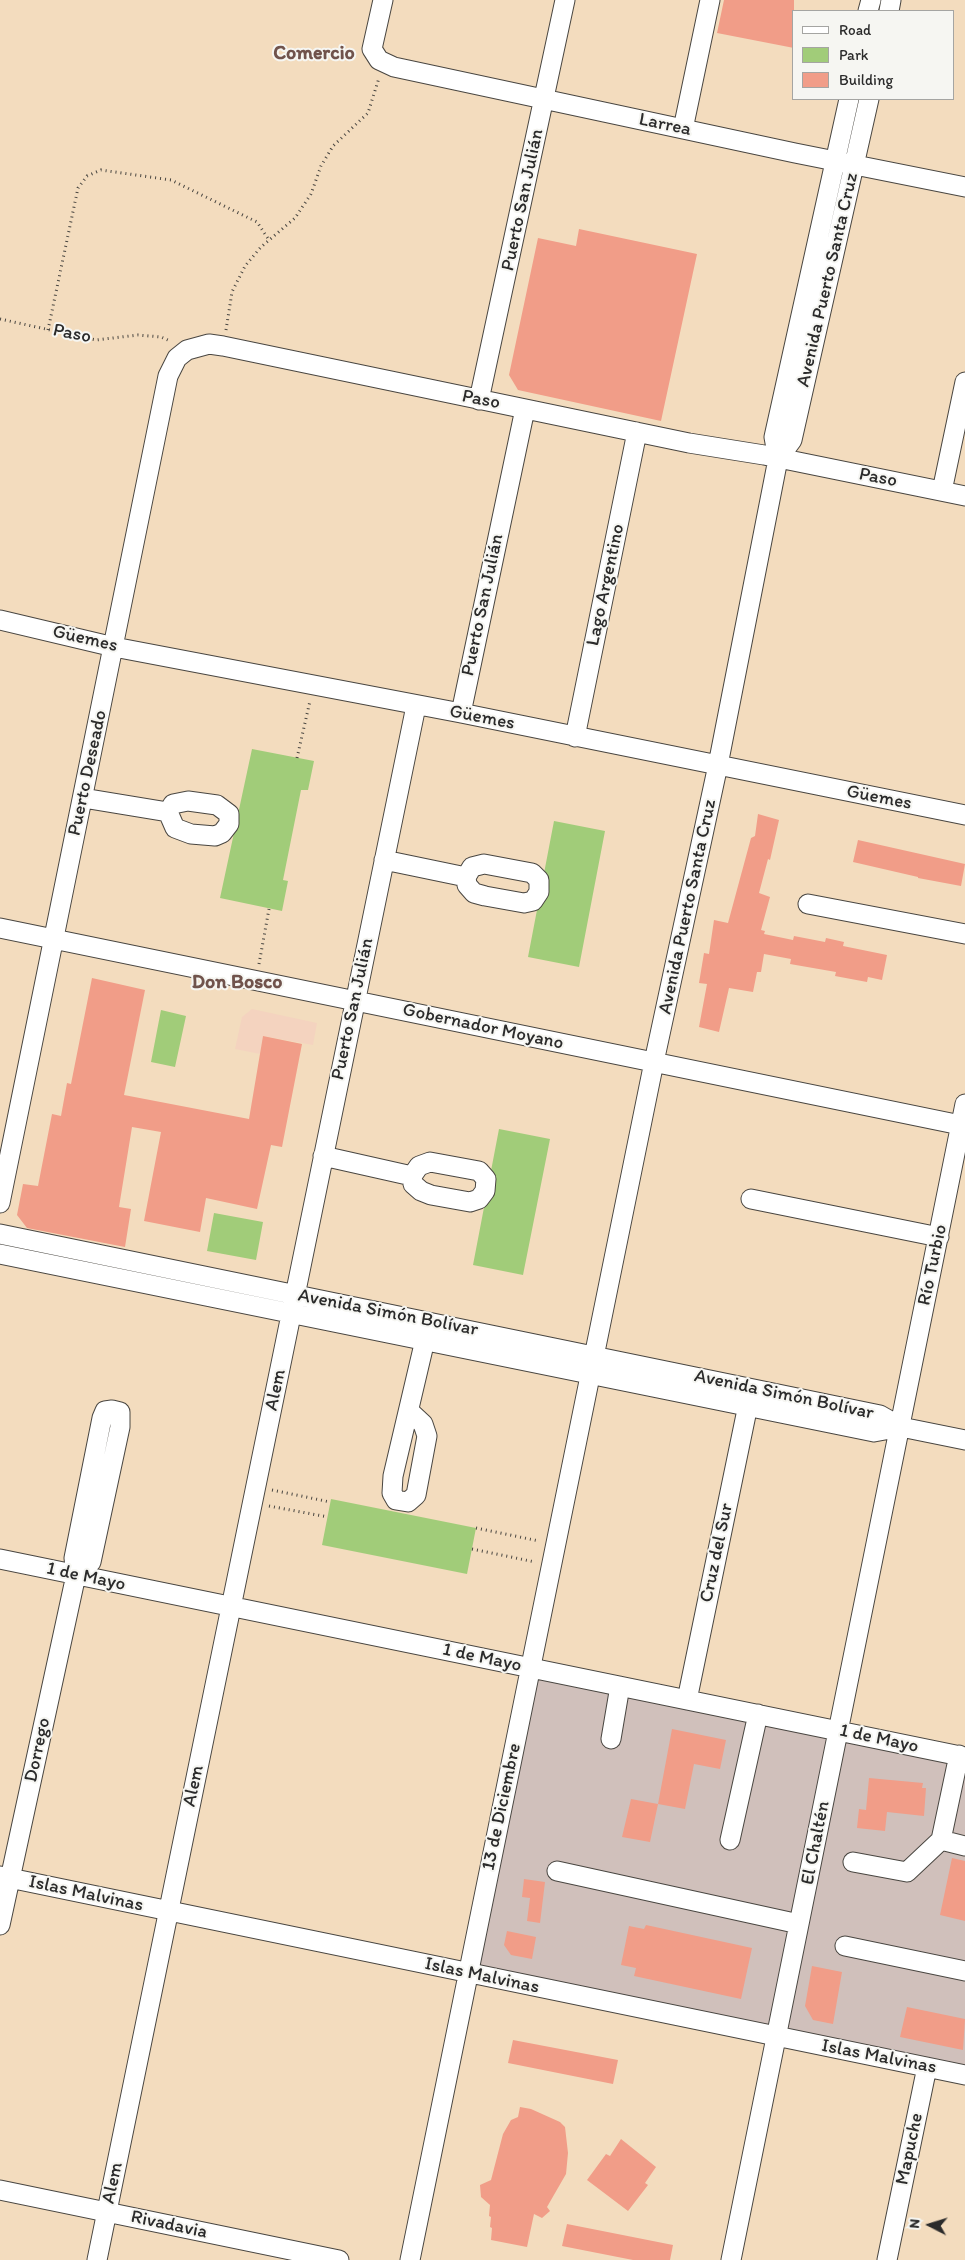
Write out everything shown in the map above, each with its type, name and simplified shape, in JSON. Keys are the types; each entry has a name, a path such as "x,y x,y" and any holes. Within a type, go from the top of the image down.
{"street":[{"path":"376,55 382,0"},
{"name":"Puerto San Julián","path":"479,400 566,0"},
{"path":"683,129 710,0"},
{"name":"Larrea","path":"376,55 394,66 683,129 965,187"},
{"name":"Avenida Puerto Santa Cruz","path":"595,1355 654,1062 718,766 778,459 774,437 849,100"},
{"name":"Avenida Puerto Santa Cruz","path":"778,459 792,440 869,100"},
{"name":"Paso","path":"187,350 209,344 223,346 637,432 965,496"},
{"name":"Puerto Deseado","path":"0,1203 168,376 177,358 187,350"},
{"path":"942,491 965,382"},
{"name":"Puerto San Julián","path":"460,713 525,409"},
{"name":"Lago Argentino","path":"575,737 637,432"},
{"name":"Güemes","path":"0,620 114,647 460,713 965,815"},
{"name":"Puerto San Julián","path":"291,1313 416,706"},
{"path":"83,798 168,812"},
{"path":"384,860 466,877"},
{"path":"808,904 965,934"},
{"name":"Gobernador Moyano","path":"0,928 963,1126"},
{"name":"Río Turbio","path":"901,1427 963,1126 965,1104"},
{"path":"323,1156 412,1176"},
{"path":"751,1199 939,1237"},
{"name":"Avenida Simón Bolívar","path":"0,1234 880,1415 901,1427"},
{"name":"Avenida Simón Bolívar","path":"0,1254 874,1432 901,1427"},
{"name":"Alem","path":"97,2260 291,1313"},
{"path":"409,1411 424,1340"},
{"name":"13 de Diciembre","path":"410,2260 595,1355"},
{"name":"Cruz del Sur","path":"687,1700 748,1405"},
{"name":"Dorrego","path":"0,1925 5,1877 76,1575 74,1558 102,1418 106,1411 112,1410 120,1412 120,1427 95,1543 90,1562 76,1575"},
{"path":"901,1427 965,1440"},
{"name":"El Chaltén","path":"731,2260 901,1427"},
{"name":"1 de Mayo","path":"0,1559 962,1756"},
{"path":"610,1739 620,1686"},
{"path":"730,1840 758,1714"},
{"path":"853,1862 907,1872 941,1840 962,1756"},
{"path":"941,1840 965,1846"},
{"path":"557,1871 799,1924"},
{"name":"Islas Malvinas","path":"5,1877 965,2075"},
{"path":"845,1946 965,1971"},
{"name":"Mapuche","path":"887,2260 927,2067"},
{"name":"Rivadavia","path":"0,2190 339,2260"}],"path":[{"path":"223,346 232,292 246,266 269,240 295,218 311,194 321,166 333,146 368,113 379,83 376,55"},
{"path":"48,330 78,188 87,176 101,170 171,180 257,222 269,240"},
{"name":"Paso","path":"0,319 96,340 138,334 161,337 187,350"},
{"path":"297,758 314,686"},
{"path":"256,980 270,909"},
{"path":"254,1494 330,1502"},
{"path":"254,1494 328,1517"},
{"path":"476,1528 556,1545"},
{"path":"472,1549 552,1566"}],"shaded area":[{"path":"252,1009 317,1023 313,1045 263,1036 260,1054 235,1049 242,1017"},
{"path":"531,1668 965,1757 965,2075 468,1973"}],"green space":[{"path":"252,749 314,761 308,790 301,790 283,880 288,881 282,911 220,898"},
{"path":"554,821 605,831 579,967 528,957"},
{"path":"161,1010 186,1016 175,1067 151,1062"},
{"path":"499,1129 550,1139 523,1275 473,1265"},
{"path":"214,1213 263,1222 256,1260 207,1251"},
{"path":"331,1499 476,1528 467,1574 322,1545"}],"building":[{"path":"724,0 794,0 794,10 792,10 792,48 717,33"},
{"path":"579,229 697,254 661,421 518,390 509,375 538,238 576,246"},
{"path":"758,814 779,820 770,860 768,859 759,893 770,897 761,930 765,931 764,934 793,940 794,936 825,942 826,938 844,942 843,946 887,955 882,980 868,977 867,982 835,976 836,972 790,964 791,959 764,954 761,972 757,972 753,992 729,988 719,1032 699,1027 707,984 699,983 704,953 709,954 714,920 728,923 751,838 755,836"},
{"path":"858,840 965,864 961,886 918,878 853,862"},
{"path":"92,978 145,990 124,1095 249,1119 263,1036 302,1044 282,1147 271,1145 257,1209 206,1198 200,1232 144,1221 161,1132 132,1127 119,1207 131,1209 125,1247 27,1228 17,1215 23,1184 38,1186 52,1114 61,1116 67,1083 71,1084"},
{"path":"672,1729 726,1740 720,1769 694,1764 685,1809 658,1804"},
{"path":"869,1778 923,1783 922,1788 926,1788 924,1816 887,1812 885,1831 857,1828 859,1809 866,1810"},
{"path":"631,1799 658,1804 650,1842 622,1837"},
{"path":"952,1858 965,1861 965,1921 940,1915"},
{"path":"524,1879 545,1882 540,1923 527,1921 530,1898 522,1897"},
{"path":"646,1925 752,1948 741,1999 634,1976 636,1968 621,1965 629,1926 644,1929"},
{"path":"507,1931 536,1937 532,1959 511,1955 504,1945"},
{"path":"812,1966 842,1972 833,2024 813,2020 805,2006"},
{"path":"907,2007 965,2019 963,2050 900,2037"},
{"path":"513,2040 618,2060 613,2084 508,2063"},
{"path":"520,2107 531,2109 560,2122 565,2127 568,2153 566,2174 547,2207 550,2211 542,2218 534,2214 527,2247 491,2240 490,2205 481,2197 480,2185 491,2180 503,2134 511,2120 518,2117"},
{"path":"621,2139 656,2167 645,2183 648,2185 628,2211 587,2180 606,2154 610,2156"},
{"path":"567,2224 673,2245 670,2260 633,2260 562,2246"}],"district":[{"name":"Comercio","path":"314,54"},
{"name":"Don Bosco","path":"237,983"}]}
